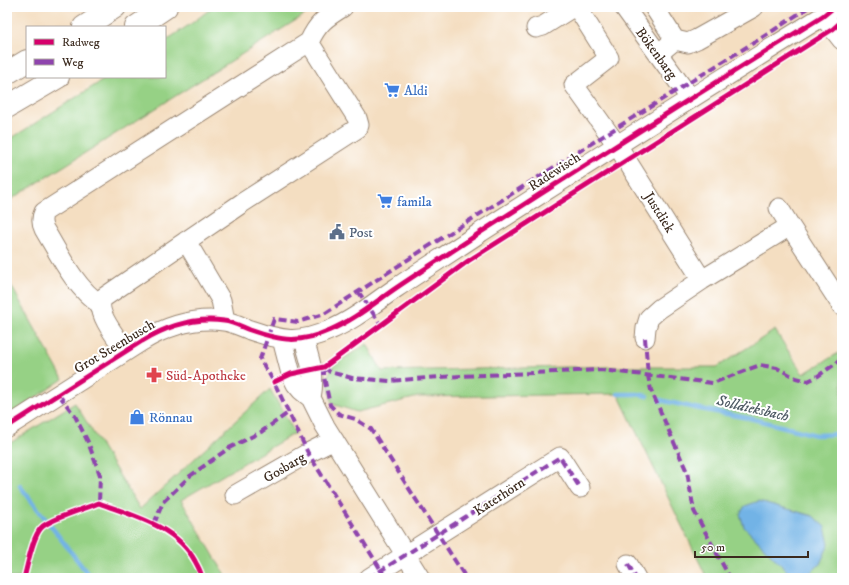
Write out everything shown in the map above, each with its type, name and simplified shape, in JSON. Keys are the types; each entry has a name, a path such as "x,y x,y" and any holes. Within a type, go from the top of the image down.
{"highway":[{"path":"86,26 115,7"},
{"path":"138,26 166,7"},
{"path":"7,73 26,62"},
{"path":"7,107 56,78"}],"street":[{"path":"100,304 92,299 83,290 44,229 42,217 48,208 309,42 324,18 343,7"},
{"name":"Bökenbarg","path":"624,7 690,98"},
{"path":"654,7 675,40 688,43 698,39 754,7"},
{"path":"536,28 543,26 569,9"},
{"name":"Justdiek","path":"569,9 609,58 574,85 617,145 702,280"},
{"path":"828,12 842,40"},
{"name":"Radewisch","path":"282,339 304,339 320,335 347,322 431,265 617,145 828,12"},
{"path":"658,54 675,40"},
{"path":"126,351 101,311 100,304 109,292 358,128 359,125 357,118 309,42"},
{"path":"779,208 842,306"},
{"path":"646,338 646,328 649,318 658,309 790,226"},
{"path":"186,241 221,300 225,321"},
{"name":"Grot Steenbusch","path":"7,427 152,335 177,325 201,320 225,321 268,336 282,339"},
{"path":"282,339 292,374 301,390 310,398 334,440 420,578"},
{"path":"304,339 313,378 310,398"},
{"name":"Gosbarg","path":"235,495 308,453 334,440"},
{"name":"Katerhörn","path":"406,555 560,456 580,488"},
{"path":"369,578 406,555"}],"green space":[{"path":"213,7 317,7 7,202 7,141 106,78 166,78 166,40"},
{"path":"7,278 63,379 7,417"},
{"path":"775,330 803,374 842,351 842,578 707,578 618,394 418,397 357,412 332,404 327,377 333,365 367,344 382,371 569,367 717,367"},
{"path":"270,389 295,433 181,500 227,578 7,578 7,445 75,403 140,509"}],"water":[{"path":"759,501 813,516 825,527 829,544 820,564 809,574 802,575 789,573 744,527 740,514 745,506"}],"waterway":[{"name":"Solldieksbach","path":"618,394 637,394 647,396"},
{"name":"Solldieksbach","path":"660,400 753,419 816,435 842,434"},
{"path":"20,486 91,578"}],"marked path":[{"path":"386,578 308,453 274,382 260,359 274,319 298,322 324,314 809,7"},
{"path":"358,291 381,325"},
{"path":"645,338 648,376 651,390 687,472 694,511 730,578"},
{"path":"324,367 330,372 352,378 390,381 439,377 601,370 713,383 760,365 777,368 796,378 808,381 818,376 842,359"},
{"path":"324,367 324,377 330,405 339,414 355,419 371,429 466,578"},
{"path":"59,395 75,416 88,442 100,475 99,503"},
{"path":"154,524 163,502 190,476 229,448 261,432 288,413"},
{"path":"369,578 560,457 580,488"},
{"path":"628,564 636,578"}],"cycle path":[{"path":"7,427 142,341 171,327 202,320 224,321 234,323 272,337 281,339 300,339 319,334 339,326 481,232 823,16 834,7"},
{"path":"274,382 291,374 324,367 468,261 833,29 842,21"},
{"path":"24,578 35,538 41,528 60,517 99,503 153,524 177,539 187,549 195,561 202,578"}],"place":[{"name":"Aldi","path":"392,90"},
{"name":"famila","path":"385,201"},
{"name":"Post","path":"337,232"},
{"name":"Süd-Apotheke","path":"154,375"},
{"name":"Rönnau","path":"137,417"}]}
